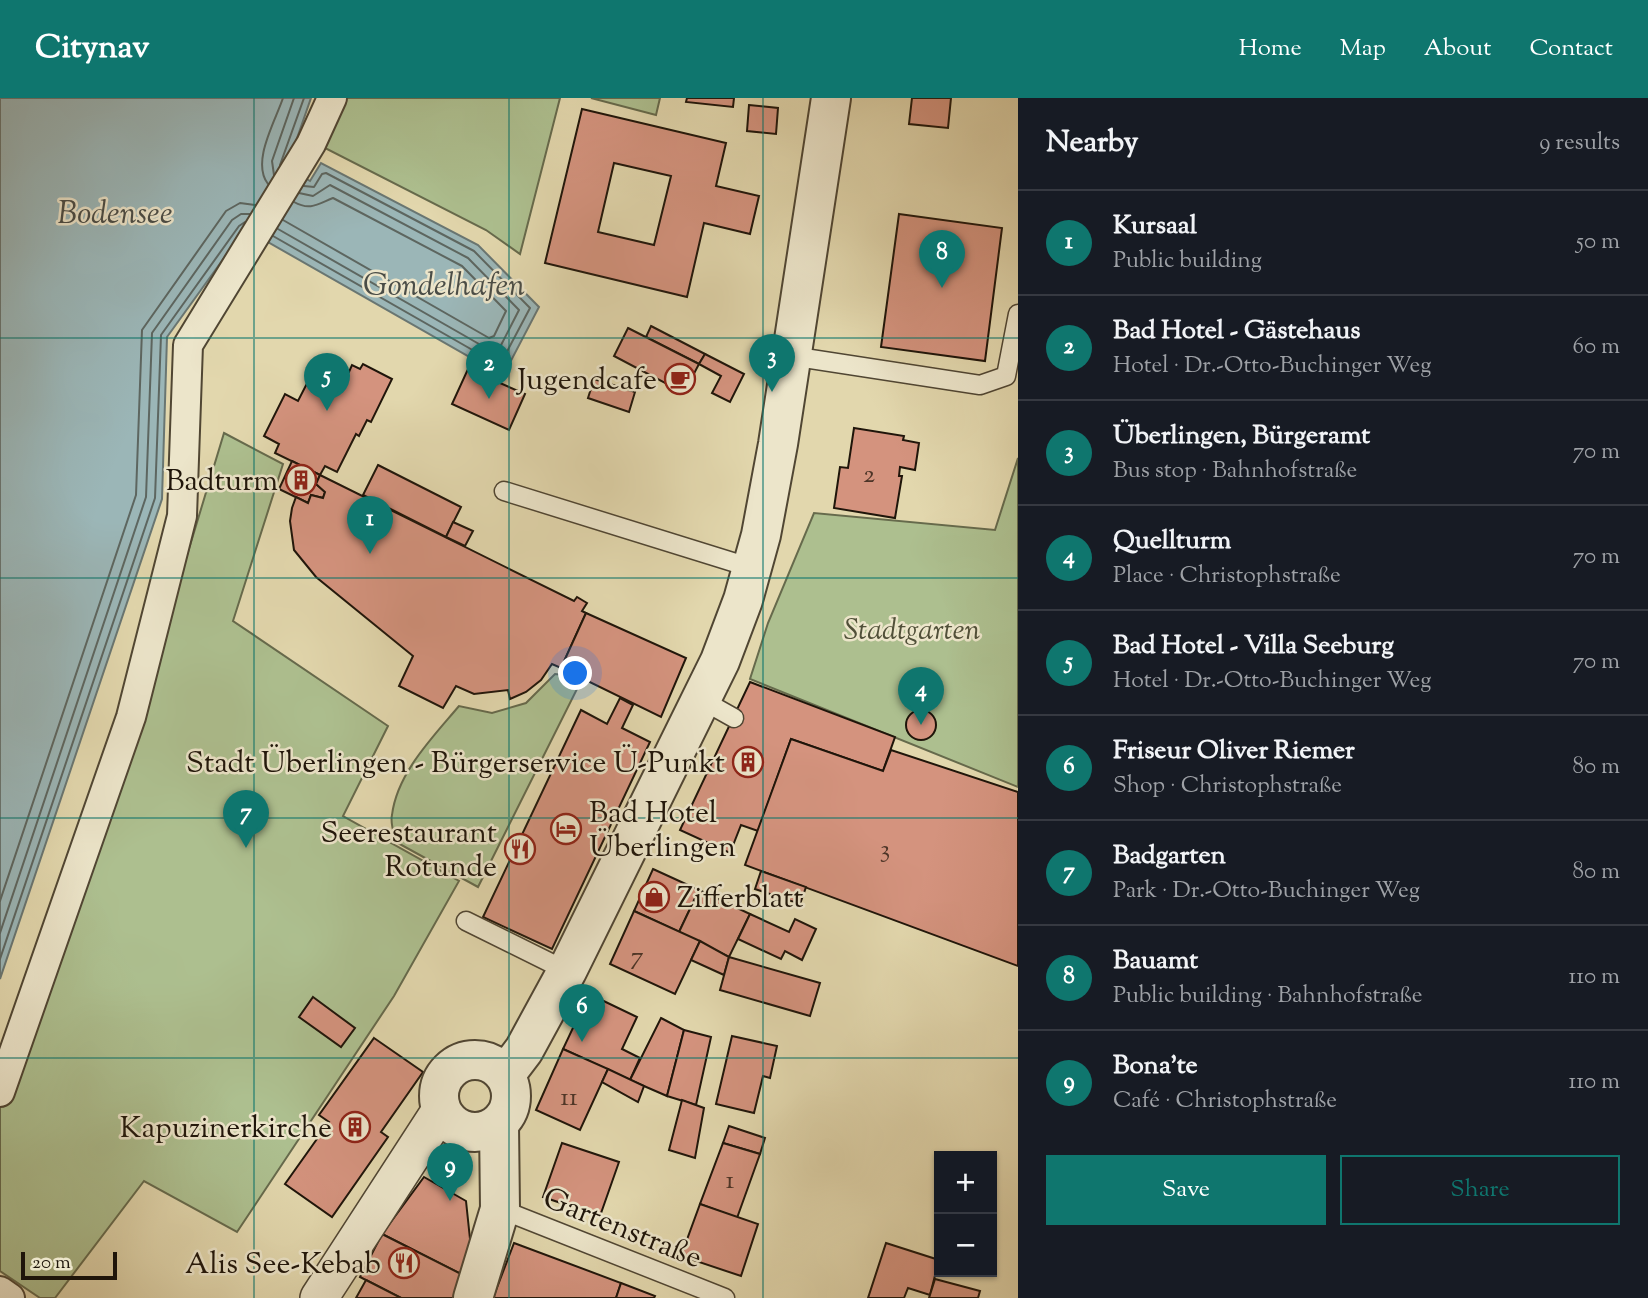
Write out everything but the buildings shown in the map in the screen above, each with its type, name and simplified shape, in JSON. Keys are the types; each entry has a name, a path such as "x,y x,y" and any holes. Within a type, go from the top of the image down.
{"street":[{"path":"0,1092 131,717 182,516 188,345 311,144 332,98"},
{"path":"494,1068 524,1050 539,1019 718,709 720,661 748,584 778,444 831,98"},
{"path":"472,1298 500,1209 499,1125 508,1112 510,1084 494,1068 463,1062 450,1069 439,1096 448,1121 466,1131 479,1132 499,1125"},
{"path":"319,1298 442,1110"},
{"path":"0,1292 10,1298"}],"lane":[{"path":"791,355 981,385 1006,376 1018,314"},
{"path":"504,491 748,584"},
{"path":"466,921 567,971"},
{"name":"Gartenstraße","path":"500,1209 725,1298"}],"green space":[{"path":"342,98 560,98 520,254 486,230 323,147"},
{"path":"591,98 660,98 656,115"},
{"path":"224,433 283,464 233,621 388,726 343,816 459,881 394,996 237,1232 144,1181 55,1298 40,1298 0,1271 0,1107 146,691"},
{"name":"Stadtgarten","path":"1018,458 1018,787 750,679 768,623 814,513 995,530"},
{"path":"555,674 571,676 581,681 478,887 396,842 392,818 401,785 418,756 459,706 492,713 526,703"}],"water":[{"name":"Bodensee","path":"0,98 311,98 287,167 310,181 321,163 478,245 539,307 503,376 245,229 167,337 162,499 0,979"}],"place":[{"name":"Bauamt","path":"942,288"},
{"name":"Jugendcafe","path":"680,379"},
{"name":"Überlingen, Bürgeramt","path":"772,392"},
{"name":"Bad Hotel - Gästehaus","path":"489,399"},
{"name":"Bad Hotel - Villa Seeburg","path":"327,411"},
{"name":"Badturm","path":"301,480"},
{"name":"Kursaal","path":"370,554"},
{"name":"Quellturm","path":"921,725"},
{"name":"Stadt Überlingen - Bürgerservice Ü-Punkt","path":"748,762"},
{"name":"Bad Hotel Überlingen","path":"566,829"},
{"name":"Badgarten","path":"246,848"},
{"name":"Seerestaurant Rotunde","path":"520,849"},
{"name":"Zifferblatt","path":"654,897"},
{"name":"Friseur Oliver Riemer","path":"582,1042"},
{"name":"Kapuzinerkirche","path":"355,1127"},
{"name":"Bona'te","path":"450,1201"},
{"name":"Alis See-Kebab","path":"404,1263"}],"water label":[{"name":"Gondelhafen","path":"444,284"}]}
